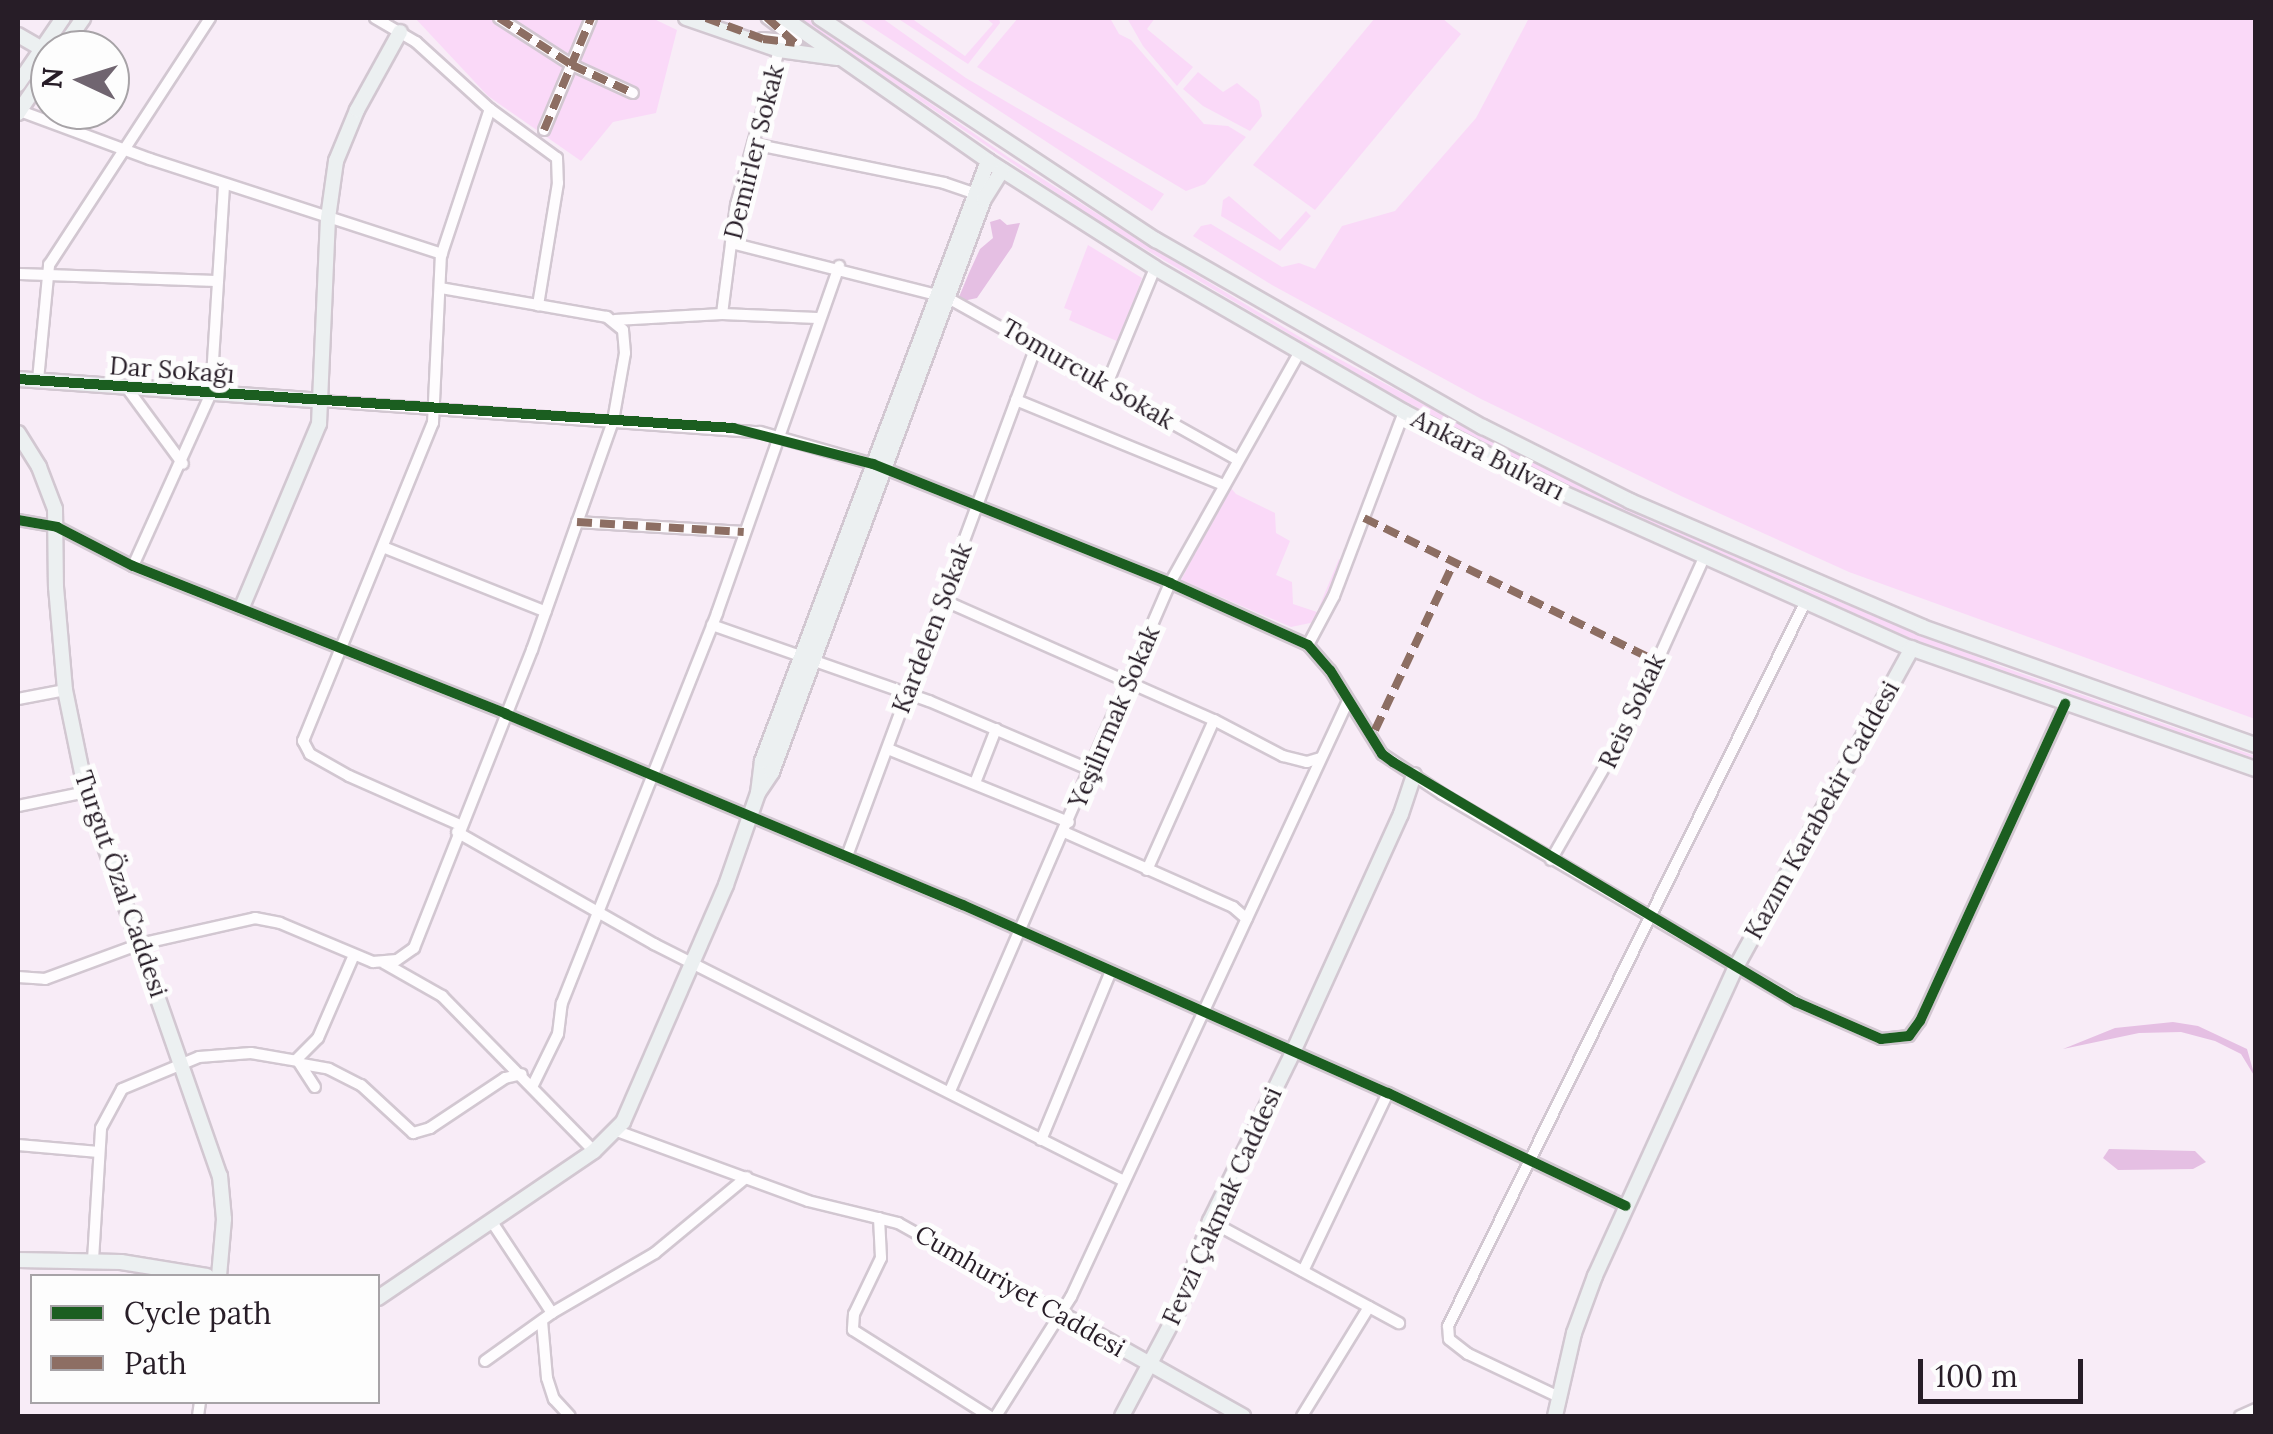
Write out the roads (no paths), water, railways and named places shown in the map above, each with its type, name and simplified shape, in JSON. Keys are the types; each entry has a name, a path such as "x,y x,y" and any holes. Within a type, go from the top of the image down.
{"street":[{"path":"38,380 45,276 210,18"},
{"path":"374,18 435,57 490,109 549,150 558,163 538,306"},
{"path":"499,18 572,65 633,93"},
{"path":"544,130 591,18"},
{"path":"686,18 779,50 838,58"},
{"path":"706,18 763,39 795,44 767,18"},
{"name":"Ankara Bulvarı","path":"784,18 988,161 1155,268 1404,412 1563,493 1912,648 2256,770"},
{"name":"Ankara Bulvarı","path":"820,18 1156,240 1483,427 1630,501 1922,628 2256,745"},
{"path":"242,608 315,436 323,401 328,218 340,147 400,32"},
{"name":"Demirler Sokak","path":"722,314 731,242 779,50"},
{"path":"490,109 442,254 432,428 303,735 306,751 459,829 693,964 810,1026 1124,1181"},
{"path":"19,112 224,184 442,254"},
{"path":"753,144 944,183 973,193"},
{"path":"942,296 973,193 988,161"},
{"path":"380,1297 594,1151 617,1131 693,964 758,793 762,762 808,658 942,296 984,199 1002,170"},
{"path":"134,566 183,464 211,393 224,184"},
{"name":"Tomurcuk Sokak","path":"731,242 838,266 942,296 1037,344 1236,459"},
{"path":"532,1085 554,1044 562,1003 712,625 838,266"},
{"path":"1107,384 1155,268"},
{"path":"18,274 218,281"},
{"path":"440,288 614,320 722,314 817,318"},
{"path":"384,963 408,954 420,938 546,612 613,421 625,353 623,330 614,320"},
{"name":"Kardelen Sokak","path":"846,856 1037,344"},
{"name":"Yeşilırmak Sokak","path":"950,1092 1170,582 1299,352"},
{"name":"Dar Sokağı","path":"18,379 323,401"},
{"path":"127,388 183,464"},
{"path":"1016,400 1222,485"},
{"path":"323,401 733,428 777,436 878,466 1170,582 1308,646 1330,670 1347,704 1382,754 1414,775 1550,860 1736,967 1857,1032 1890,1040 1909,1036 2065,704"},
{"path":"1308,646 1345,568 1404,412"},
{"name":"Turgut Özal Caddesi","path":"18,433 50,490 57,527 56,588 65,690 86,792 184,1062 223,1191 220,1274"},
{"path":"18,520 57,527 134,566 749,814 1388,1093 1626,1206"},
{"path":"578,522 744,532"},
{"path":"383,547 546,612"},
{"name":"Reis Sokak","path":"1550,860 1620,742 1704,558"},
{"path":"943,600 1214,720 1282,756 1308,762 1320,758"},
{"path":"1559,1397 1468,1354 1446,1333 1805,603"},
{"path":"712,625 996,729 1091,770"},
{"name":"Kazım Karabekir Caddesi","path":"1555,1416 1580,1316 1736,967 1912,648"},
{"path":"18,698 65,690"},
{"path":"879,1218 881,1258 854,1314 853,1330 993,1416 1060,1314 1347,704"},
{"path":"1147,870 1214,720"},
{"path":"975,784 996,729"},
{"path":"888,748 1066,827 1147,870 1233,907 1247,919"},
{"name":"Fevzi Çakmak Caddesi","path":"1122,1416 1180,1307 1210,1221 1293,1052 1401,814 1414,775"},
{"path":"18,806 86,792"},
{"path":"18,977 45,978 140,944 230,922 265,918 354,955 384,963 442,996 594,1151"},
{"path":"299,1062 318,1038 354,955"},
{"path":"1041,1140 1111,971"},
{"path":"93,1260 98,1152 104,1116 122,1089 184,1062 233,1053 328,1069 361,1085 413,1133 430,1128 505,1078 522,1074"},
{"path":"299,1062 315,1087"},
{"path":"1303,1270 1388,1093"},
{"name":"Cumhuriyet Caddesi","path":"617,1131 808,1201 879,1218 973,1261 1243,1416"},
{"path":"18,1145 98,1152"},
{"path":"484,1361 547,1317 655,1253 748,1177"},
{"path":"1210,1221 1398,1323"},
{"path":"492,1222 547,1317 546,1378 554,1398 570,1416"},
{"path":"18,1260 93,1260 193,1274"},
{"path":"1302,1416 1369,1307"},
{"path":"2240,1416 2256,1410"}]}
